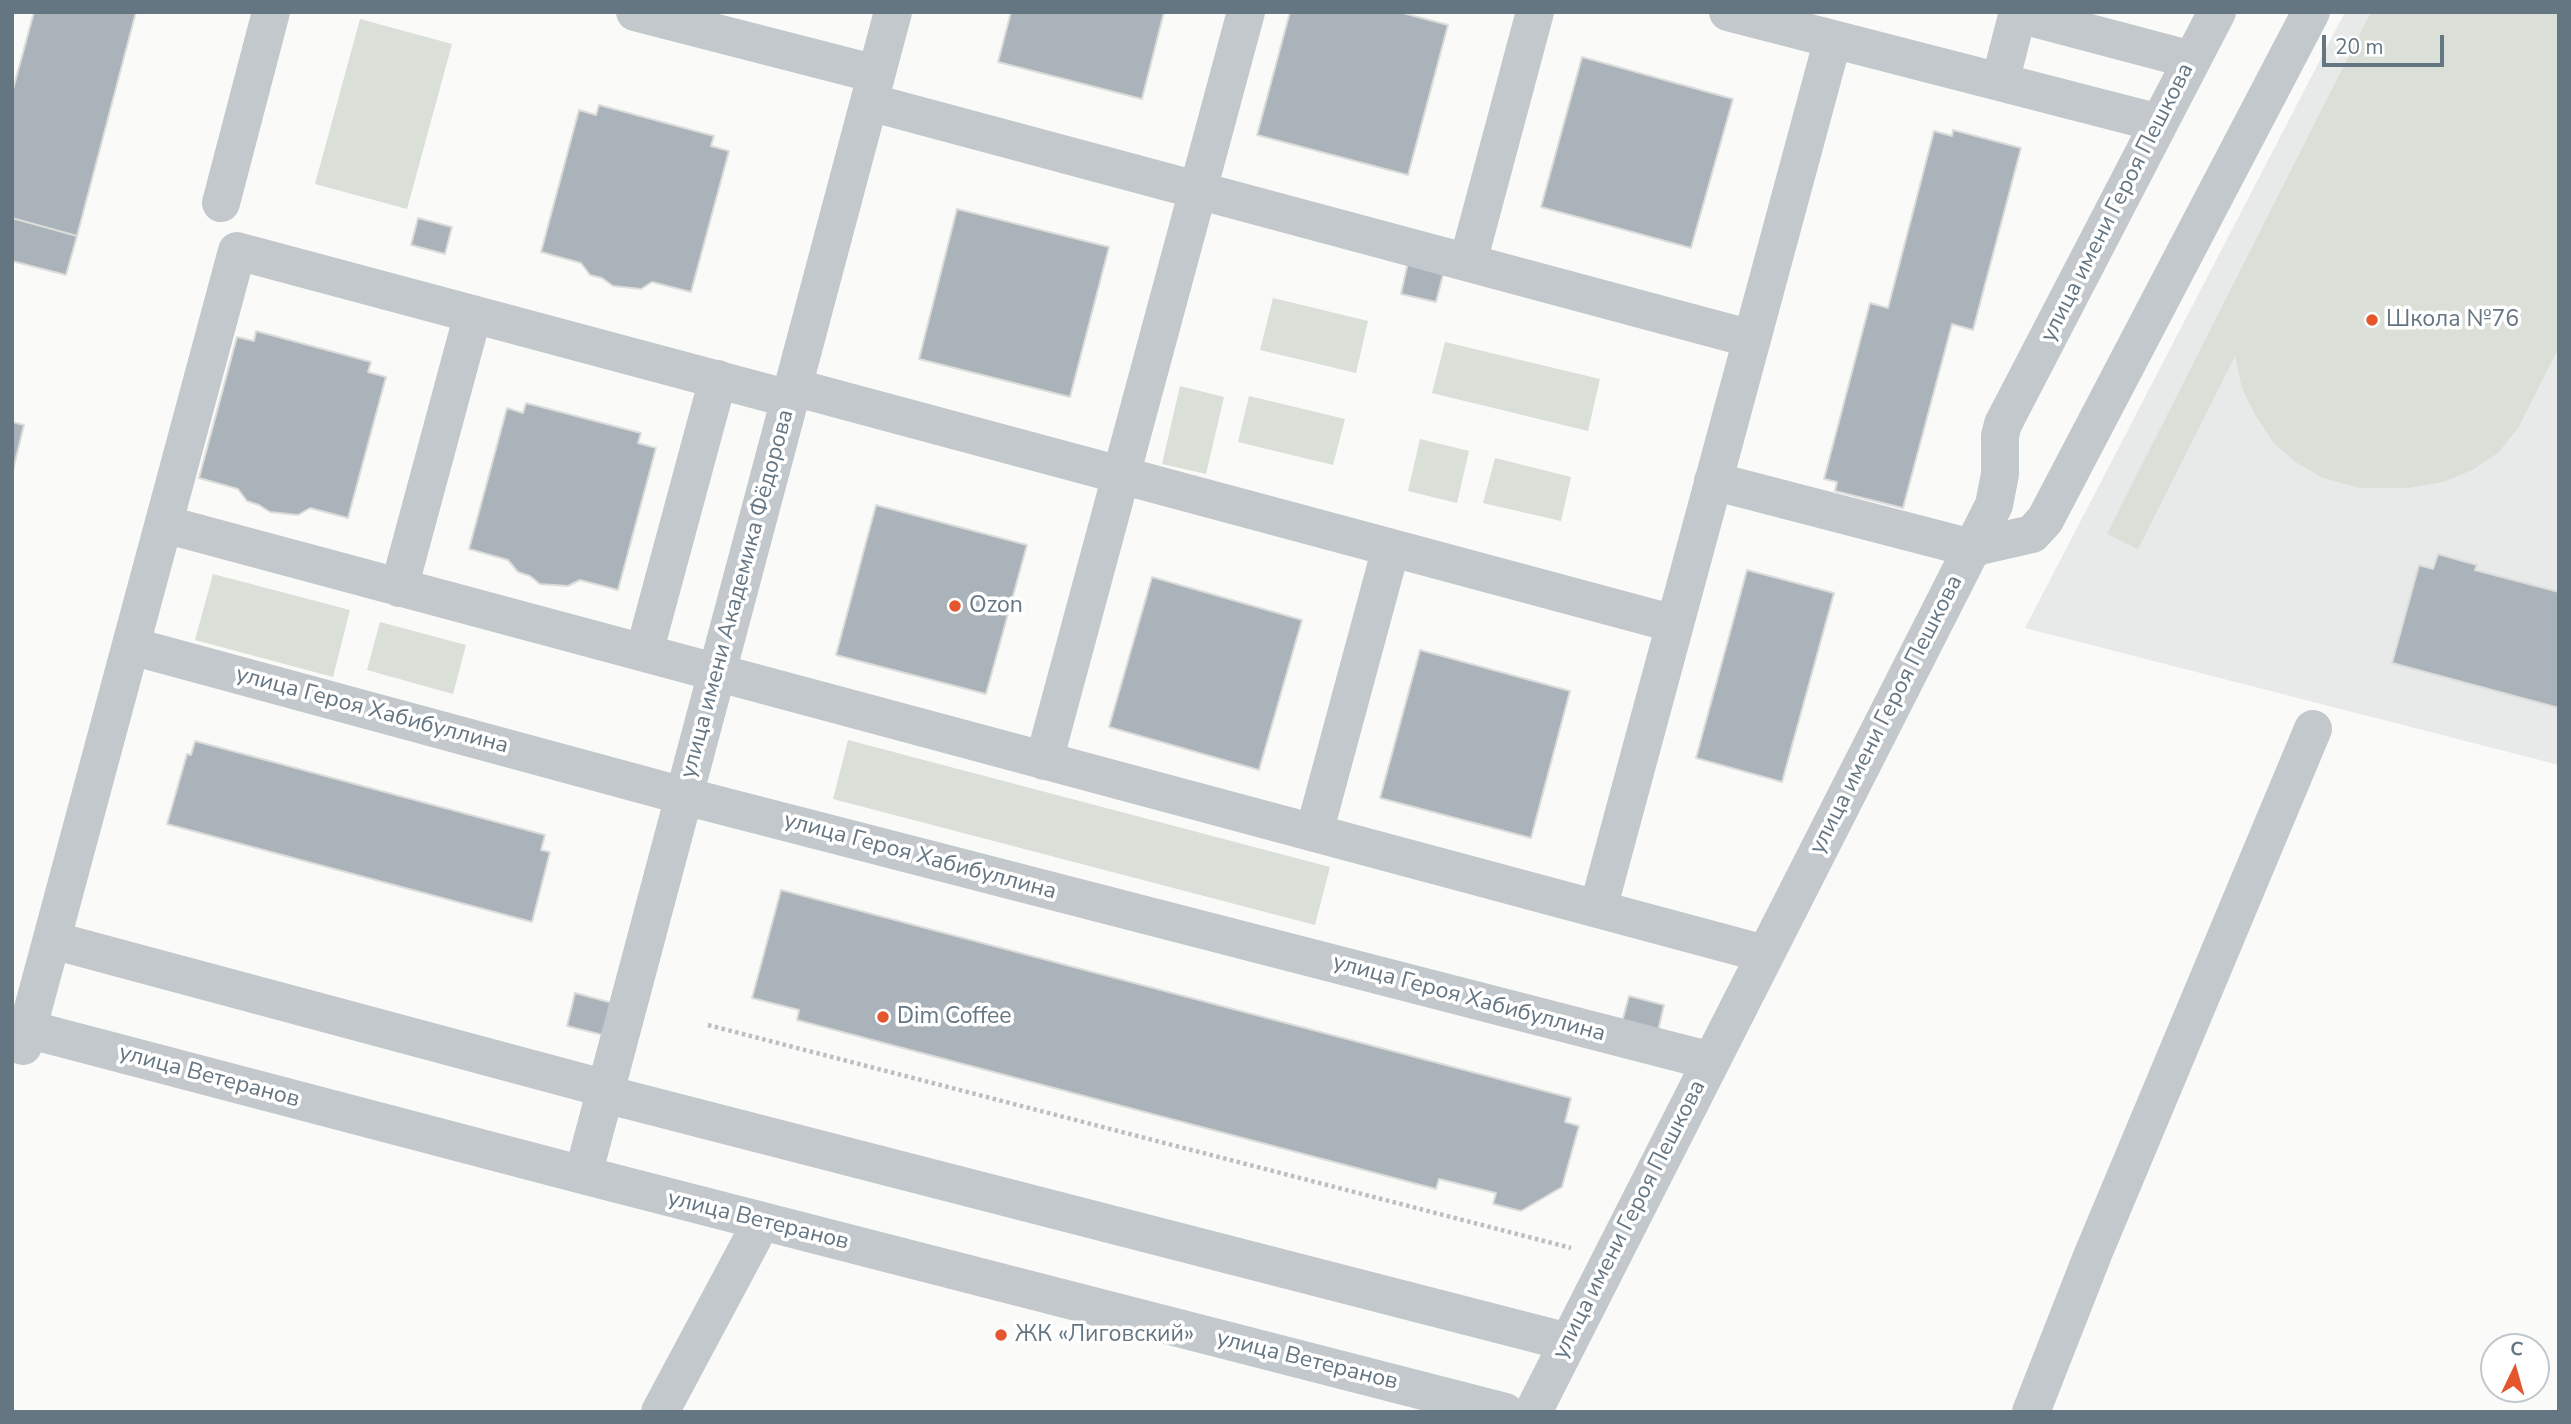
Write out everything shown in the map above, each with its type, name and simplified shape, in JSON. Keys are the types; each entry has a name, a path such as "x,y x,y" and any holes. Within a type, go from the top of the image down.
{"street":[{"path":"221,203 271,12"},
{"path":"635,12 1198,190 1752,339"},
{"name":"улица имени Академика Фёдорова","path":"583,1175 893,12"},
{"path":"1044,761 1246,12"},
{"path":"1468,262 1535,12"},
{"path":"1728,12 2160,123"},
{"name":"улица имени Героя Пешкова","path":"1533,1412 1994,505 1998,491 1998,448 2003,424 2217,12"},
{"path":"1713,481 1971,548 2032,534 2045,520 2311,12"},
{"path":"2000,82 2018,13 2192,60"},
{"path":"1598,909 1833,39"},
{"path":"19,1036 52,940 237,251 718,379 791,393 1121,475 1675,624"},
{"path":"399,588 473,314"},
{"path":"644,653 718,379"},
{"path":"164,524 1765,954"},
{"path":"1314,833 1391,548"},
{"name":"улица Героя Хабибуллина","path":"131,646 684,796 1711,1061"},
{"path":"2031,1412 2093,1254 2313,729"},
{"path":"52,940 606,1091 1568,1342"},
{"name":"улица Ветеранов","path":"19,1036 583,1175 1505,1412"},
{"name":"улица Ветеранов","path":"19,1036 571,1193 1447,1412"},
{"path":"660,1412 753,1238"}],"path":[{"path":"708,1025 1610,1259"}],"shaded area":[{"name":"Школа №76","path":"2345,12 2559,12 2559,765 2025,628"},
{"path":"2371,12 2559,12 2559,347 2518,428 2498,453 2472,470 2443,482 2408,488 2360,488 2323,478 2294,461 2274,443 2254,413 2242,388 2235,356 2138,549 2107,534"},
{"path":"360,19 452,44 407,209 315,184"},
{"path":"1273,298 1368,321 1356,373 1260,350"},
{"path":"1445,342 1600,379 1588,431 1432,393"},
{"path":"1180,386 1224,397 1206,474 1162,464"},
{"path":"1249,396 1345,419 1333,465 1238,442"},
{"path":"1420,439 1469,451 1457,503 1408,491"},
{"path":"1495,458 1571,477 1561,521 1483,503"},
{"path":"213,574 350,610 333,677 195,640"},
{"path":"380,622 466,645 453,694 367,670"},
{"path":"848,740 1330,867 1315,925 833,799"}],"building":[{"path":"34,12 136,12 77,236 12,218 12,93"},
{"path":"1011,12 1164,12 1142,99 998,62"},
{"path":"1290,12 1399,12 1448,25 1408,175 1257,135"},
{"path":"1582,57 1733,99 1691,248 1541,207"},
{"path":"599,105 714,136 711,146 729,151 691,292 652,282 641,289 613,286 602,278 590,275 581,263 541,252 579,110 596,115"},
{"path":"1953,130 2021,148 1973,330 1952,324 1903,508 1835,491 1837,482 1824,479 1870,303 1888,308 1934,131 1952,136"},
{"path":"957,209 1109,247 1070,397 919,359"},
{"path":"12,218 77,236 66,275 12,261"},
{"path":"418,218 452,227 445,254 411,245"},
{"path":"1408,262 1444,271 1436,302 1401,294"},
{"path":"256,331 371,362 368,372 386,377 348,518 310,508 298,515 270,512 247,501 238,489 199,478 237,337 254,341"},
{"path":"526,403 641,433 638,443 656,448 618,590 580,580 568,586 540,584 530,576 518,572 508,560 469,549 507,408 523,413"},
{"path":"12,422 24,425 12,474"},
{"path":"876,505 1027,545 986,694 836,655"},
{"path":"2438,554 2477,565 2475,570 2559,592 2559,708 2392,663 2419,565 2433,569"},
{"path":"1747,570 1834,593 1782,782 1696,758"},
{"path":"1152,577 1302,620 1259,770 1109,727"},
{"path":"1420,650 1570,691 1531,838 1380,798"},
{"path":"195,741 545,835 541,850 550,852 532,922 167,824 187,754 191,755"},
{"path":"781,890 1571,1098 1565,1122 1579,1126 1562,1187 1521,1211 1493,1204 1496,1193 1439,1179 1436,1189 797,1020 799,1010 752,998"},
{"path":"575,993 616,1004 607,1036 567,1026"},
{"path":"1629,996 1664,1005 1658,1031 1622,1022"}],"place":[{"name":"Школа №76","path":"2372,320"},
{"name":"Ozon","path":"955,606"},
{"name":"Dim Coffee","path":"883,1017"},
{"name":"ЖК «Лиговский»","path":"1001,1335"}]}
